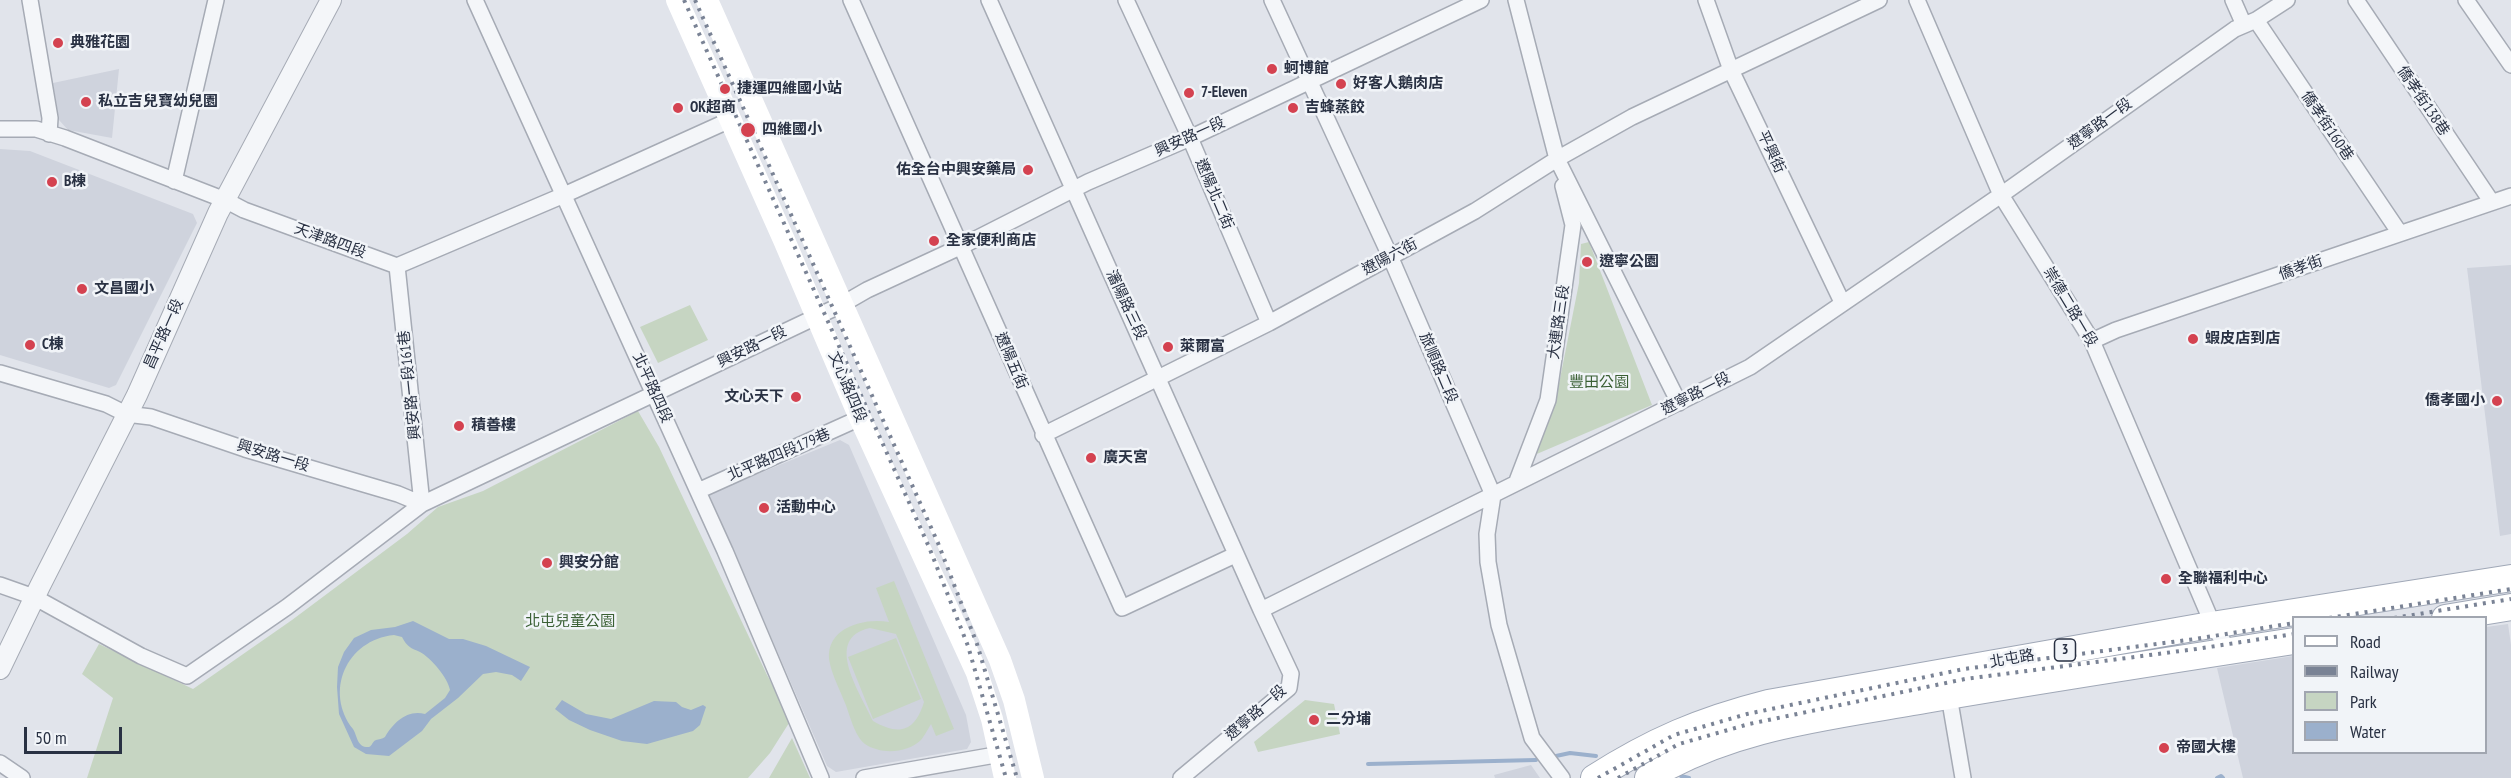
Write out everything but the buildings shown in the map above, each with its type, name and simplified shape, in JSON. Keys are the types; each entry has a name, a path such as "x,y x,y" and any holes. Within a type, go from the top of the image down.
{"main road":[{"name":"文心路四段","path":"677,0 860,418 976,673 1001,754 1005,778"},
{"name":"文心路四段","path":"707,0 1000,660 1014,700 1033,778"},
{"name":"北屯路","path":"1600,774 1670,735 1699,723 1768,703 2213,625 2511,578"},
{"path":"2457,616 2511,607"},
{"name":"北屯路","path":"1655,773 1755,731 1949,696 2292,642"}],"street":[{"path":"30,0 50,118 49,134"},
{"path":"174,181 216,0"},
{"name":"昌平路一段","path":"0,669 137,395 225,200 332,0"},
{"name":"北平路四段","path":"475,0 698,490 822,778"},
{"name":"遼陽五街","path":"851,0 1122,608 1235,555"},
{"name":"瀋陽路三段","path":"989,0 1261,610"},
{"name":"遼陽北二街","path":"1126,0 1190,138 1269,323"},
{"name":"旅順路二段","path":"1272,0 1390,256 1493,495"},
{"name":"興安路一段","path":"0,373 106,404 126,414 151,417 398,494 422,504 842,305 867,290 962,246 1073,189 1190,138 1481,0"},
{"name":"大連路三段","path":"1516,0 1573,225 1548,400 1517,481"},
{"name":"平興街","path":"1706,0 1731,70 1842,302"},
{"name":"遼陽六街","path":"1043,435 1269,323 1475,211 1557,159 1632,117 1879,0"},
{"name":"崇德二路一段","path":"1917,0 2001,195 2092,340 2213,625 2229,651"},
{"name":"僑孝街160巷","path":"2233,0 2399,232"},
{"name":"遼寧路一段","path":"1181,778 1289,688 1292,674 1261,610 1750,367 2001,195 2164,77 2288,0"},
{"name":"僑孝街138巷","path":"2356,0 2491,201"},
{"path":"2466,0 2511,65"},
{"path":"397,266 564,195 730,120"},
{"name":"天津路四段","path":"0,129 36,129 65,138 225,200 243,210 397,266"},
{"name":"大連路三段","path":"1557,159 1679,403"},
{"name":"僑孝街","path":"2092,340 2399,232 2511,196"},
{"name":"興安路一段161巷","path":"397,266 422,504"},
{"name":"北平路四段179巷","path":"698,490 860,418"},
{"path":"1493,495 1487,534 1491,587 1532,738 1558,772"},
{"path":"0,585 34,597 141,656 187,676 287,607 422,504"},
{"path":"1949,696 1963,778"},
{"path":"864,778 1001,754"},
{"path":"0,764 22,778"}],"shaded area":[{"name":"私立吉兒寶幼兒園","path":"119,69 112,138 68,130 59,120 53,83"},
{"name":"文昌國小","path":"0,149 30,151 193,214 197,223 116,385 109,388 0,355"},
{"name":"僑孝國小","path":"2511,265 2511,534 2500,536 2467,268"},
{"path":"840,440 849,445 966,715 971,742 967,749 836,772 827,766 709,494"},
{"path":"2508,624 2511,645 2511,778 2243,778 2217,668 2292,656 2292,754 2487,754 2487,627"},
{"path":"1531,765 1540,778 1495,778 1494,775"}],"green space":[{"name":"豐田公園","path":"1589,242 1652,405 1532,456 1555,404 1579,283 1581,244"},
{"path":"690,305 708,340 658,363 640,327"},
{"name":"北屯兒童公園","path":"638,411 659,447 767,675 787,711 789,723 770,753 748,778 87,778 113,698 82,674 99,644 193,689 292,620 407,534 438,507 483,491"},
{"path":"894,581 954,729 936,736 931,724 921,740 902,750 879,750 871,748 861,740 830,664 829,652 838,634 857,624 889,622 876,588","holes":["870,628 896,634 924,702 916,720 911,725 891,729 873,721 854,682 847,655 849,643 856,634"]},
{"path":"896,638 921,699 873,719 848,657"},
{"path":"1305,700 1334,704 1340,734 1258,752 1254,742"},
{"path":"792,738 810,778 769,778"}],"water":[{"path":"413,621 449,639 463,639 486,646 530,667 521,681 512,675 496,672 483,674 431,719 422,731 389,756 366,754 354,747 339,714 338,667 344,652 354,638 371,630 395,627","holes":["394,635 402,637 410,647 434,663 443,674 450,690 445,698 425,714 418,713 401,718 385,737 374,741 370,747 363,746 344,715 340,699 345,670 352,657 363,647 377,639"]},
{"path":"562,700 586,714 611,719 654,701 676,702 691,710 703,705 706,707 700,725 693,731 647,744 622,741 569,720 555,709"}],"waterway":[{"path":"1556,756 1570,753 1596,756"},
{"path":"1368,764 1536,760"},
{"path":"1681,776 1689,778"},
{"path":"2217,778 2221,776 2223,778"}],"railway":[{"path":"684,0 929,547 968,646 1006,778"},
{"path":"695,0 938,543 977,644 1017,778"},
{"path":"2342,616 2511,589"},
{"path":"2406,616 2511,599"},
{"path":"1598,778 1674,735 1747,714 1964,669 2195,639 2292,623"},
{"path":"1618,778 1679,744 1749,724 1965,679 2292,634"}],"place":[{"name":"典雅花園","path":"58,43"},
{"name":"蚵博館","path":"1272,69"},
{"name":"好客人鵝肉店","path":"1341,84"},
{"name":"捷運四維國小站","path":"725,89"},
{"name":"7-Eleven","path":"1189,93"},
{"name":"私立吉兒寶幼兒園","path":"86,102"},
{"name":"OK超商","path":"678,108"},
{"name":"吉蜂蒸餃","path":"1293,108"},
{"name":"四維國小","path":"748,130"},
{"name":"佑全台中興安藥局","path":"1028,170"},
{"name":"B棟","path":"52,182"},
{"name":"全家便利商店","path":"934,241"},
{"name":"遼寧公園","path":"1587,262"},
{"name":"文昌國小","path":"82,289"},
{"name":"蝦皮店到店","path":"2193,339"},
{"name":"C棟","path":"30,345"},
{"name":"萊爾富","path":"1168,347"},
{"name":"文心天下","path":"796,397"},
{"name":"僑孝國小","path":"2497,401"},
{"name":"積善樓","path":"459,426"},
{"name":"廣天宮","path":"1091,458"},
{"name":"活動中心","path":"764,508"},
{"name":"興安分館","path":"547,563"},
{"name":"全聯福利中心","path":"2166,579"},
{"name":"二分埔","path":"1314,720"},
{"name":"帝國大樓","path":"2164,748"}]}
